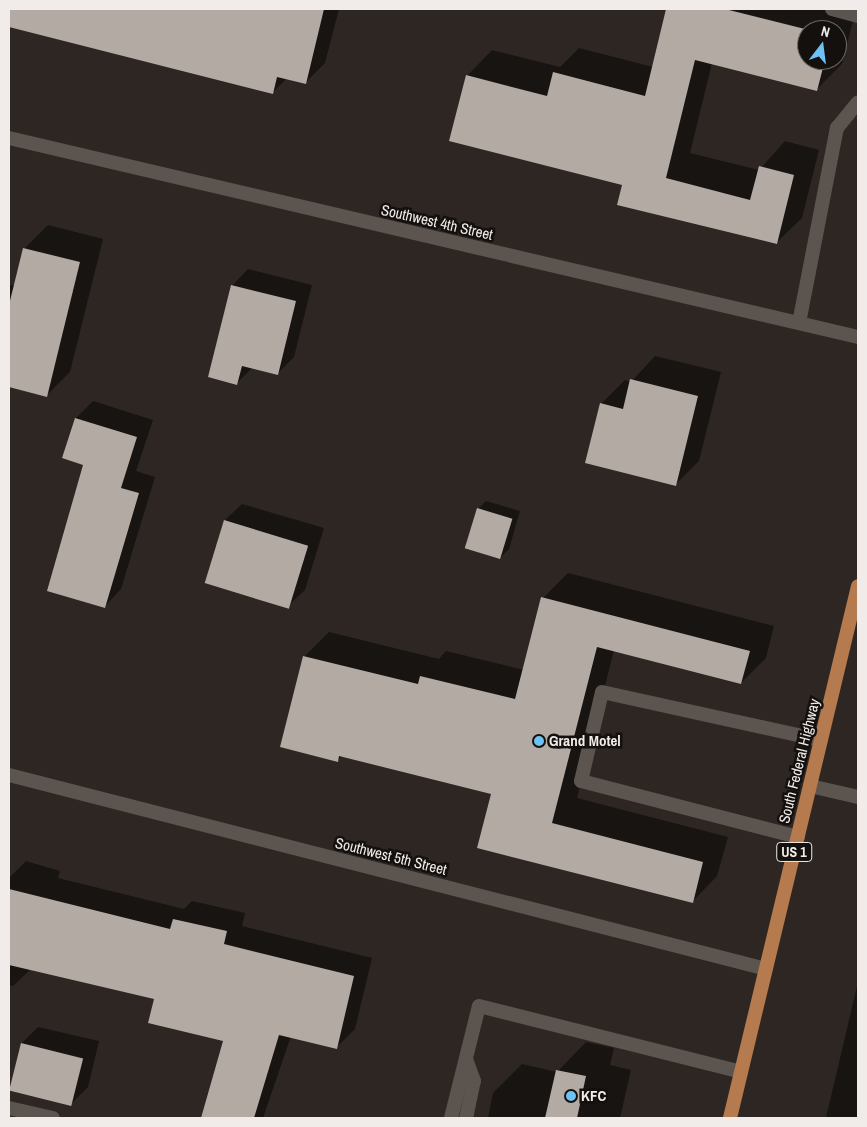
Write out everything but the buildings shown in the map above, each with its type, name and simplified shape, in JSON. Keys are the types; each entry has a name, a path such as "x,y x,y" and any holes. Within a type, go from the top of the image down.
{"main road":[{"name":"South Federal Highway","path":"730,1118 858,586"}],"street":[{"path":"832,9 858,16"},
{"path":"799,323 837,128 858,102"},
{"name":"Southwest 4th Street","path":"9,138 858,337"},
{"path":"798,836 581,780 602,692 821,740"},
{"name":"Southwest 5th Street","path":"9,775 766,969"},
{"path":"810,786 858,798"},
{"path":"451,1118 479,1006 741,1072"},
{"path":"466,1058 474,1081 466,1118"},
{"path":"9,1108 53,1118"}],"place":[{"name":"Grand Motel","path":"539,741"},
{"name":"KFC","path":"571,1096"}]}
